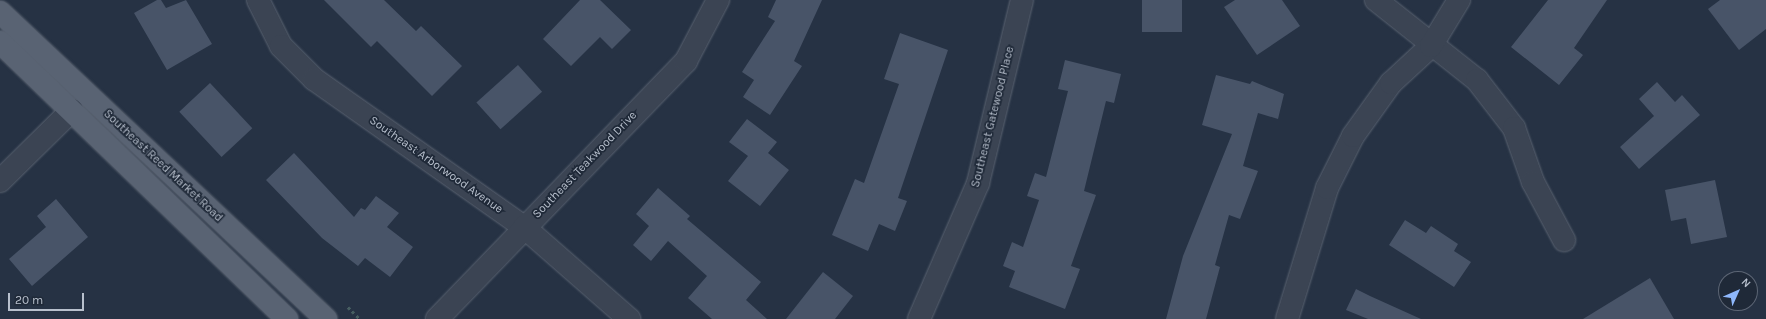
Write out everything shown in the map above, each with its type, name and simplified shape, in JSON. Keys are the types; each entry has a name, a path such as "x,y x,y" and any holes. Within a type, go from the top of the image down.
{"main road":[{"name":"Southeast Reed Market Road","path":"0,12 326,319"},
{"name":"Southeast Reed Market Road","path":"0,42 287,319"}],"street":[{"name":"Southeast Arborwood Avenue","path":"258,0 281,46 314,79 524,227 629,319"},
{"name":"Southeast Teakwood Drive","path":"437,319 524,227 686,61 718,0"},
{"name":"Southeast Gatewood Place","path":"919,319 978,183 1022,0"},
{"path":"1376,0 1431,46 1477,80 1514,128 1533,182 1564,240"},
{"path":"1286,319 1327,188 1353,136 1392,83 1431,46 1458,0"},
{"path":"0,181 72,110"}],"building":[{"path":"157,0 161,0 166,8 186,0 212,44 167,70 134,13"},
{"path":"324,0 384,0 416,31 421,26 462,66 432,96 377,41 371,47"},
{"path":"580,0 600,0 631,30 612,49 600,37 571,66 543,39"},
{"path":"776,0 822,0 794,61 802,66 770,115 743,97 754,80 742,72 775,21 768,17"},
{"path":"1142,0 1182,0 1182,32 1142,32"},
{"path":"1235,0 1282,0 1300,26 1257,55 1224,7"},
{"path":"1548,0 1607,0 1574,48 1583,55 1559,85 1511,47"},
{"path":"1720,0 1766,0 1766,29 1739,50 1708,9"},
{"path":"900,33 948,50 898,198 907,201 895,231 879,224 868,251 832,235 855,179 864,183 899,84 884,79"},
{"path":"1065,60 1121,74 1114,103 1106,101 1084,191 1096,195 1071,266 1080,269 1065,309 1009,287 1015,271 1003,266 1012,242 1023,247 1039,200 1027,196 1035,173 1046,177 1068,91 1058,89"},
{"path":"518,65 542,92 500,129 476,102"},
{"path":"1216,75 1250,84 1252,81 1284,94 1278,119 1258,113 1243,166 1258,171 1240,219 1229,215 1215,265 1220,267 1206,319 1166,319 1183,256 1232,134 1202,125"},
{"path":"1657,82 1675,102 1682,95 1700,115 1639,169 1620,147 1654,116 1639,99"},
{"path":"210,83 252,128 222,157 179,112"},
{"path":"747,119 777,142 768,153 789,170 760,206 728,181 748,156 729,142"},
{"path":"294,153 354,217 361,208 365,210 376,196 399,213 387,227 413,247 390,277 365,258 358,266 322,238 266,180"},
{"path":"1715,180 1727,237 1691,244 1686,218 1671,221 1665,190"},
{"path":"658,188 690,216 687,219 761,282 746,300 767,319 712,319 688,298 707,276 668,241 651,261 633,245 649,226 636,214"},
{"path":"56,199 88,237 32,286 9,259 46,227 37,216"},
{"path":"1405,220 1426,233 1431,226 1458,244 1454,251 1471,262 1454,287 1389,245"},
{"path":"823,272 853,296 835,319 786,319"},
{"path":"1650,278 1674,319 1583,319"},
{"path":"1356,289 1421,319 1368,319 1346,310"}]}
